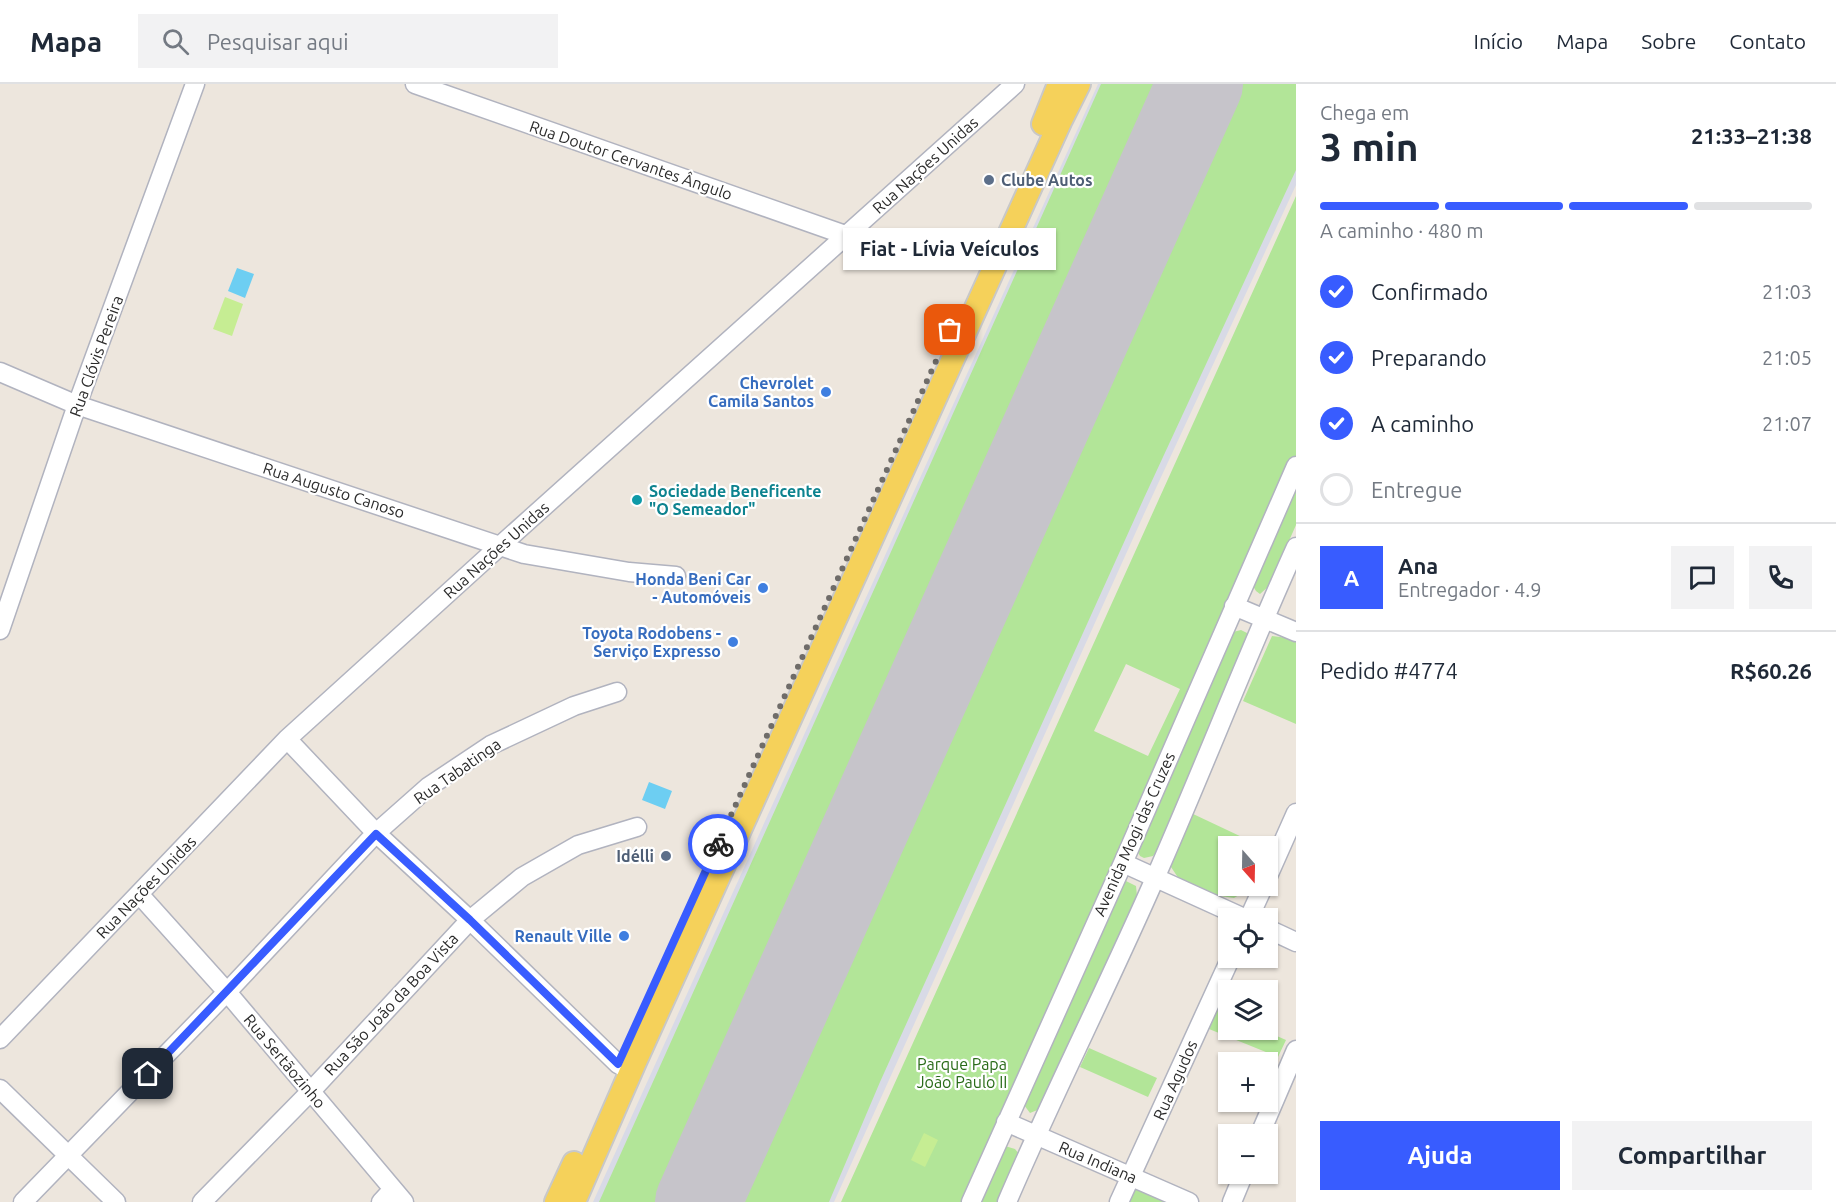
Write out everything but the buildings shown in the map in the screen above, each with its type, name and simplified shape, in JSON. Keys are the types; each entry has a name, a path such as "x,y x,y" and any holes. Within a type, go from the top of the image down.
{"main road":[{"path":"641,1032 1059,84"},
{"path":"573,1202 625,1067 1078,84"},
{"path":"556,1202 610,1102"}],"street":[{"name":"Rua Clóvis Pereira","path":"0,630 77,405 195,84"},
{"name":"Rua Doutor Cervantes Ângulo","path":"415,84 848,236"},
{"name":"Rua Nações Unidas","path":"0,1039 287,739 501,544 848,236 1015,84"},
{"name":"Rua Augusto Canoso","path":"0,372 77,405 501,544 524,554 629,572 676,576"},
{"name":"Avenida Mogi das Cruzes","path":"970,1202 1122,864 1296,466"},
{"name":"Avenida Mogi das Cruzes","path":"1007,1202 1035,1136 1156,877 1263,619 1296,546"},
{"path":"1233,606 1296,632"},
{"name":"Rua Tabatinga","path":"23,1202 227,992 376,834 428,787 491,745 574,706 617,692"},
{"path":"287,739 376,834 625,1067"},
{"path":"1278,854 1296,813"},
{"name":"Rua São João da Boa Vista","path":"202,1202 311,1091 470,920 522,877 578,844 637,827"},
{"path":"1122,864 1223,908"},
{"name":"Rua Sertãozinho","path":"139,894 227,992 311,1091 393,1198"},
{"path":"1278,934 1296,942"},
{"name":"Rua Agudos","path":"1119,1202 1226,968"},
{"path":"1267,1124 1288,1092 1296,1050"},
{"path":"0,1089 116,1202"},
{"name":"Rua Indiana","path":"1006,1122 1189,1202"},
{"path":"1232,1202 1239,1184"}],"shaded area":[{"path":"1098,84 1296,84 1296,185 1144,514 834,1202 593,1202"}],"green space":[{"path":"1101,84 1174,84 674,1202 599,1202"},
{"path":"1224,84 1296,84 1296,170 1144,498 880,1082 829,1202 720,1202"},
{"name":"Parque Papa João Paulo II","path":"1296,196 1296,462 965,1202 841,1202","holes":["1126,664 1180,689 1148,756 1094,731"]},
{"path":"225,297 243,304 232,336 213,329"},
{"path":"1296,490 1296,525 1269,586 1260,594 1253,586"},
{"path":"1241,630 1247,633 1250,641 1157,851 1153,856 1144,858 1136,849 1233,632"},
{"path":"1272,636 1296,639 1296,724 1243,701"},
{"path":"1191,813 1240,836 1218,836 1218,896 1179,879 1169,864"},
{"path":"1124,880 1136,886 1137,896 1040,1109 1030,1113 1024,1105"},
{"path":"1216,1010 1218,1011 1218,1033 1209,1029"},
{"path":"1278,1036 1286,1040 1278,1057 1278,1052 1266,1052 1236,1040 1278,1040"},
{"path":"1089,1048 1157,1078 1148,1097 1080,1067"},
{"path":"924,1133 938,1140 925,1167 911,1160"},
{"path":"1005,1146 1015,1149 1019,1154 1000,1202 978,1202"},
{"path":"1136,1186 1172,1202 1129,1202"}],"water":[{"path":"237,268 254,274 245,298 228,291"},
{"path":"649,782 672,791 665,809 642,800"}],"runway":[{"path":"698,1202 1200,84"}],"way so far":[{"path":"718,844 950,330"}],"place":[{"name":"Clube Autos","path":"989,180"},
{"name":"Fiat - Lívia Veículos","path":"950,330"},
{"name":"Chevrolet Camila Santos","path":"826,392"},
{"name":"Sociedade Beneficente \"O Semeador\"","path":"637,500"},
{"name":"Honda Beni Car - Automóveis","path":"763,588"},
{"name":"Toyota Rodobens - Serviço Expresso","path":"733,642"},
{"name":"Idélli","path":"666,856"},
{"name":"Renault Ville","path":"624,936"}],"route":[{"path":"148,1074 376,834 470,920 618,1064 718,844"}]}
